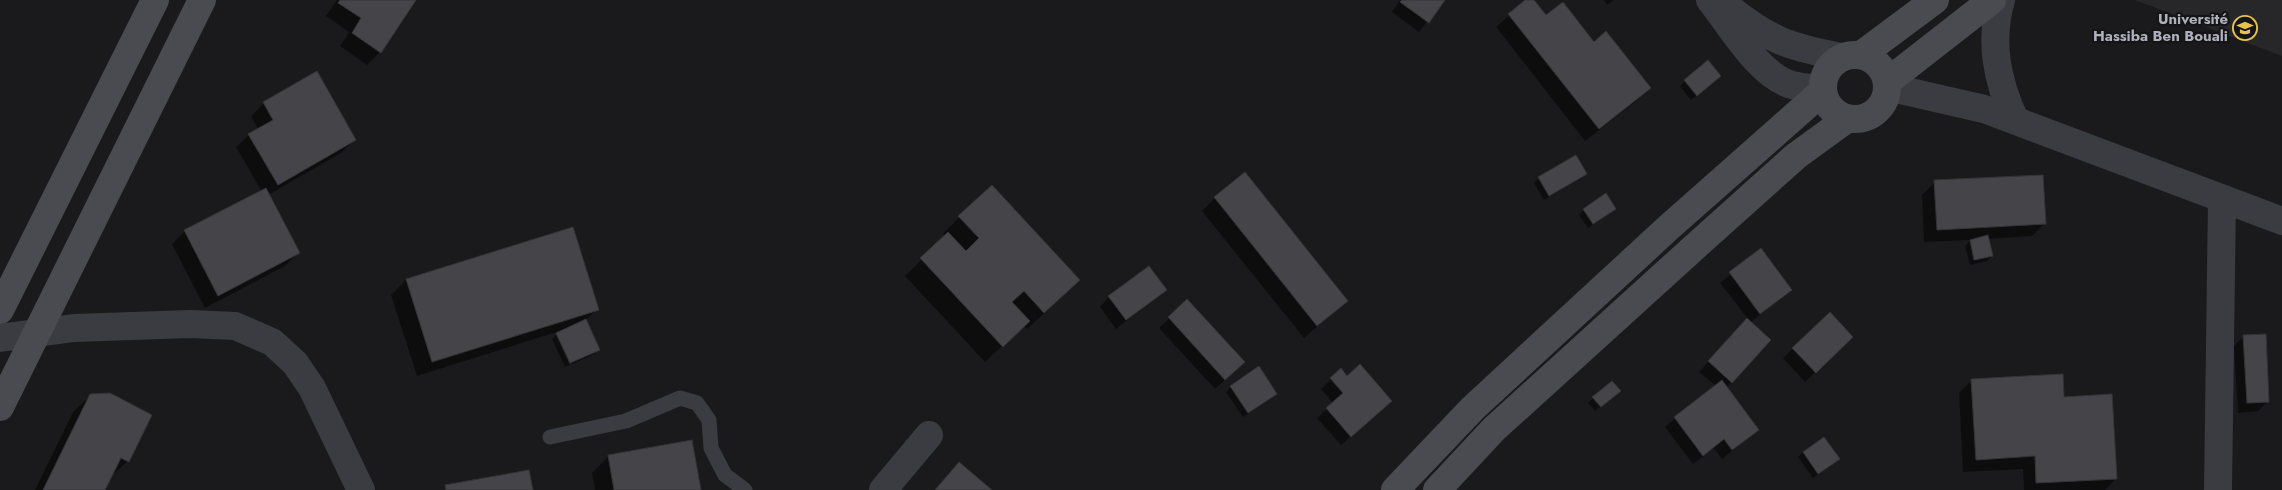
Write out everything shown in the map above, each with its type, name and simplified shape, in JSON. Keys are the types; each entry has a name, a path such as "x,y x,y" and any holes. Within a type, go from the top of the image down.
{"main road":[{"path":"0,310 155,0"},
{"path":"0,407 202,0"},
{"path":"1852,56 1879,64 1888,84 1886,99 1880,109 1870,116 1859,120 1848,119 1831,109 1823,90 1823,79 1827,70 1852,56 1935,0"},
{"path":"1888,84 1992,0"},
{"path":"1395,490 1473,408 1668,228 1823,90"},
{"path":"1437,490 1494,429 1796,156 1848,119"},
{"path":"1473,408 1494,429"}],"street":[{"path":"1710,0 1755,58 1771,74 1790,85 1823,90"},
{"path":"1719,0 1757,30 1779,42 1804,50 1852,56"},
{"path":"2001,0 1995,34 1996,56 1999,79 2015,120"},
{"path":"1888,84 1952,100 2015,120 2222,200 2282,221"},
{"path":"2218,490 2222,200"},
{"path":"0,338 74,328 190,324 234,326 272,342 295,363 312,388 362,490"},
{"path":"883,490 930,435"}],"lane":[{"path":"550,437 626,421 680,398 697,403 709,420 711,448 724,475 745,490"}],"shaded area":[{"name":"Université Hassiba Ben Bouali","path":"2135,0 2282,0 2282,56"}],"building":[{"path":"340,0 416,0 381,53 352,33 361,18 338,3"},
{"path":"1402,0 1445,0 1429,23 1400,2"},
{"path":"1525,0 1534,0 1546,15 1563,2 1594,42 1606,31 1651,88 1599,129 1508,14"},
{"path":"1708,60 1721,76 1697,96 1684,80"},
{"path":"317,71 356,140 278,185 248,134 273,120 263,102"},
{"path":"1576,155 1587,174 1549,196 1538,177"},
{"path":"1245,172 1348,301 1317,326 1214,197"},
{"path":"2043,175 2046,224 1937,230 1934,180"},
{"path":"992,185 1080,280 1044,313 1024,291 1012,302 1030,321 1003,347 920,258 948,232 966,251 979,238 958,216"},
{"path":"266,188 300,253 218,296 184,230"},
{"path":"1606,193 1616,209 1593,224 1583,209"},
{"path":"573,227 599,310 432,362 406,279"},
{"path":"1988,235 1993,256 1974,260 1970,240"},
{"path":"1761,248 1792,290 1760,314 1729,272"},
{"path":"1149,266 1167,290 1126,320 1108,296"},
{"path":"1187,299 1245,362 1225,380 1168,317"},
{"path":"1830,312 1853,337 1816,373 1792,348"},
{"path":"1747,318 1771,340 1732,383 1708,361"},
{"path":"586,319 600,350 570,363 556,333"},
{"path":"2266,334 2269,402 2247,403 2243,335"},
{"path":"1360,364 1392,401 1351,437 1326,408 1343,393 1330,378 1341,368 1347,376"},
{"path":"1259,366 1277,394 1248,413 1230,386"},
{"path":"2063,374 2064,397 2112,394 2117,479 2036,483 2035,456 1976,460 1971,379"},
{"path":"1722,380 1759,430 1732,450 1724,439 1703,456 1674,417"},
{"path":"1612,381 1621,391 1601,407 1592,397"},
{"path":"110,393 152,415 129,462 121,458 105,490 43,490 90,394"},
{"path":"1824,437 1840,459 1818,474 1803,452"},
{"path":"692,440 701,490 614,490 608,455"},
{"path":"959,462 992,490 935,490"},
{"path":"529,470 533,490 446,490 445,485"}],"place":[{"name":"Université Hassiba Ben Bouali","path":"2245,28"}]}
